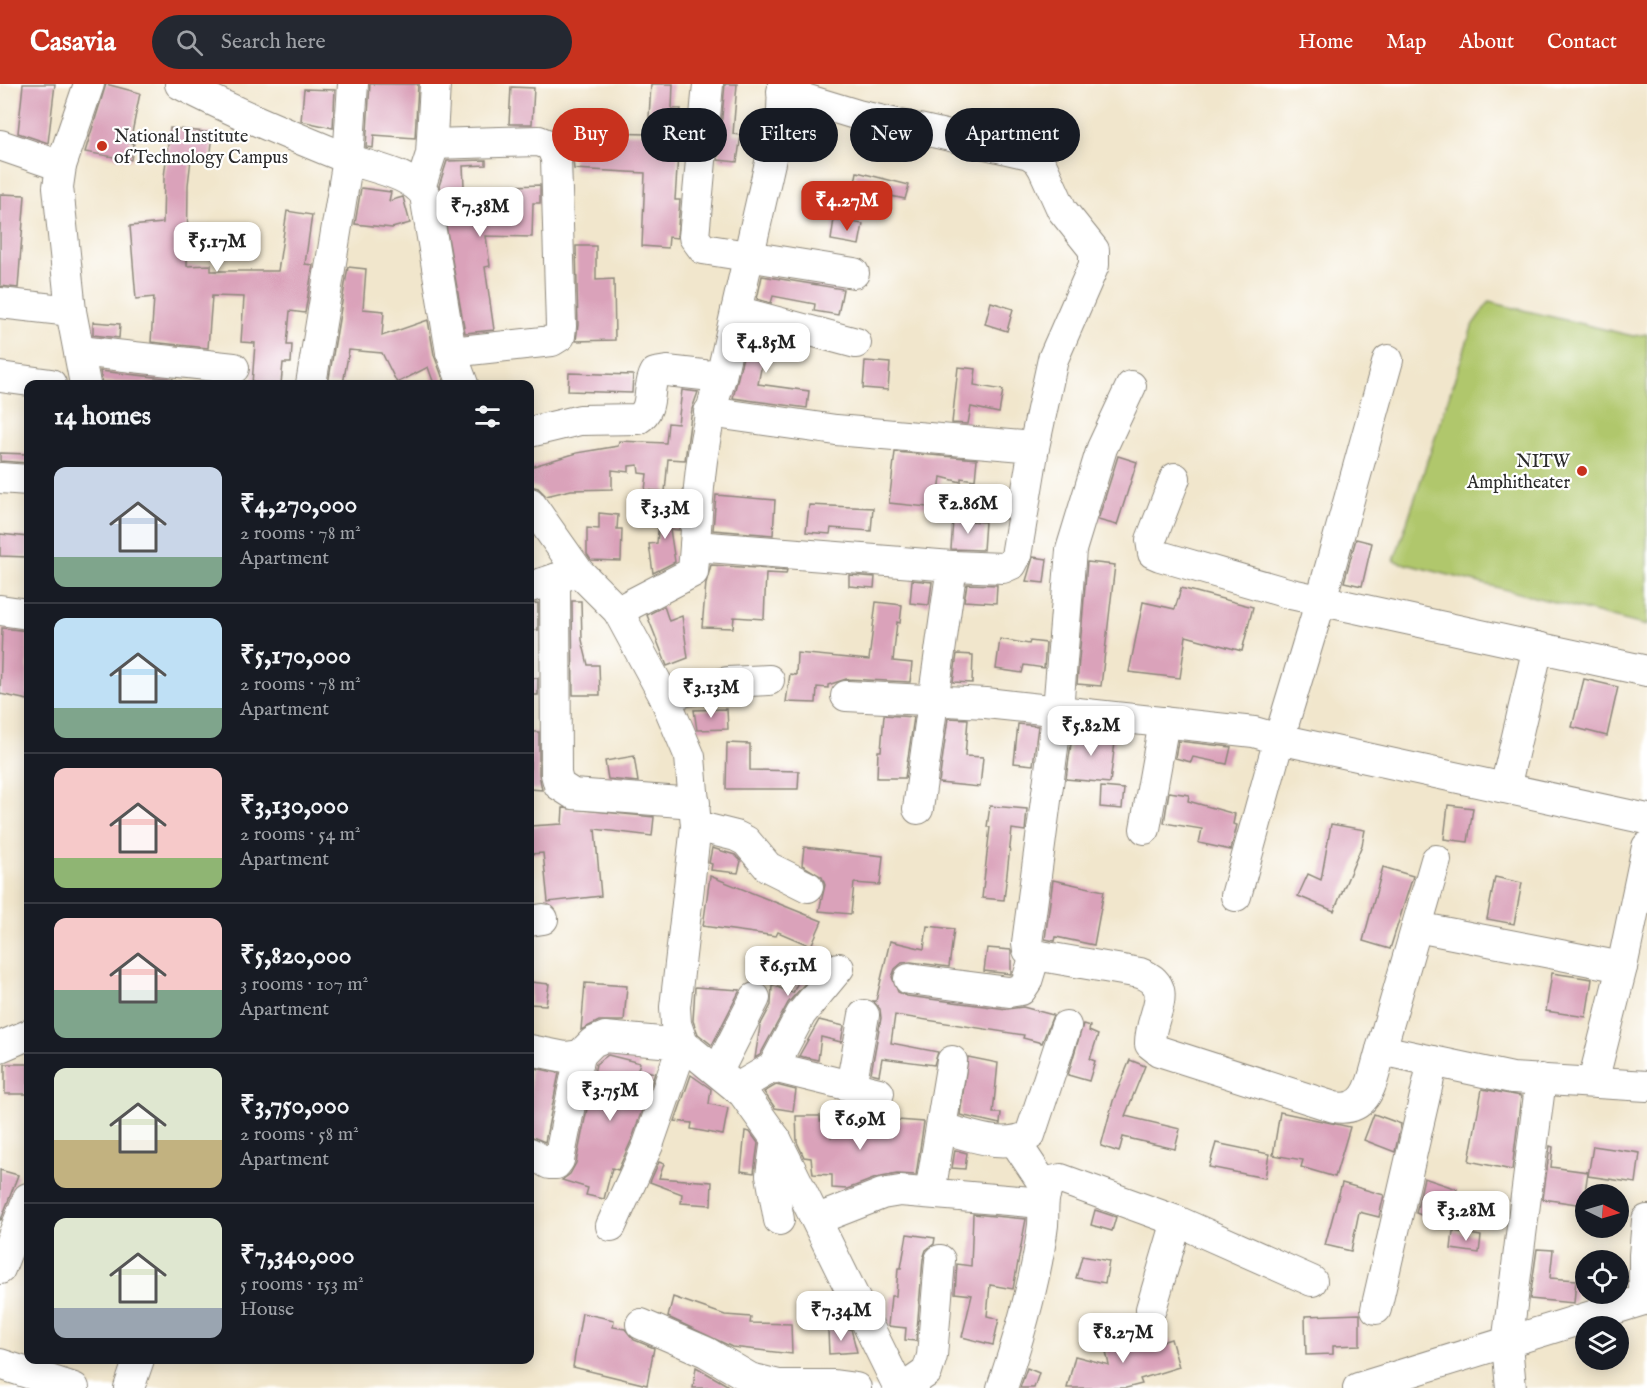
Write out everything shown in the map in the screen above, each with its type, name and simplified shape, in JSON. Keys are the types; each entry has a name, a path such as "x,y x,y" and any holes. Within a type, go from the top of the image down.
{"street":[{"path":"84,380 71,311 58,206 61,166 89,84"},
{"path":"180,84 348,159 408,180 420,188 424,195 451,352 462,380"},
{"path":"312,380 348,159 353,84"},
{"path":"420,188 432,144 435,84"},
{"path":"708,84 694,237 703,249 854,273"},
{"path":"618,610 693,572 699,481 709,412 721,377 747,255 782,110 782,88 858,115 1029,154 1038,160 1062,210 1089,243 1095,255 1094,265 1053,358 1034,447 1016,556 1012,564 1003,568 952,566 695,546"},
{"path":"432,144 539,141 551,146 555,158 560,336 552,341 451,352"},
{"path":"0,145 61,166"},
{"path":"0,303 71,311"},
{"path":"736,311 856,343"},
{"path":"79,351 234,368"},
{"path":"1236,896 1388,360"},
{"path":"534,431 580,420 638,419 648,410 651,381 656,373 667,371 721,377"},
{"path":"0,377 24,380"},
{"path":"1131,386 1102,448 1071,550 1058,710 1028,950 1035,955 1140,973 1153,978 1159,987 1160,1000 1149,1029 1150,1044 1160,1051 1334,1107 1348,1109 1360,1105 1367,1093 1436,860"},
{"path":"709,412 836,430 1034,447"},
{"path":"0,478 24,480"},
{"path":"1175,478 1151,540 1154,553 1321,600 1647,671"},
{"path":"534,516 554,579 556,774 559,784 573,794 696,814 746,841 768,867 808,887"},
{"path":"918,809 952,566"},
{"path":"554,579 618,610 664,696 690,757 696,814 675,1007 676,1024 683,1044 727,1080 776,1139 818,1219 899,1388"},
{"path":"0,610 24,613"},
{"path":"1505,788 1538,647"},
{"path":"664,696 728,682 769,680"},
{"path":"846,696 986,703 1254,732 1647,819"},
{"path":"1145,829 1164,722"},
{"path":"1593,1082 1622,967 1647,847"},
{"path":"1417,927 1622,967"},
{"path":"909,979 1009,992 1021,990 1027,981 1035,955"},
{"path":"773,1067 801,1014 839,969"},
{"path":"727,1080 755,998"},
{"path":"727,1080 773,1067 865,1089 864,1016"},
{"path":"941,1128 1016,1143 1030,1135 1037,1122 1066,1026"},
{"path":"534,1051 565,1057 580,1055 594,1042 605,1036 683,1044"},
{"path":"0,1047 24,1037"},
{"path":"611,1226 648,1144 683,1044"},
{"path":"1381,1050 1512,1078 1647,1086"},
{"path":"534,1155 549,1164 556,1164 559,1160 580,1055"},
{"path":"930,1193 952,1060"},
{"path":"1377,1309 1433,1061"},
{"path":"1511,1388 1507,1344 1541,1079"},
{"path":"776,1139 771,1175 779,1220"},
{"path":"1016,1143 1044,1195"},
{"path":"1002,1388 1028,1305 1043,1224 1044,1195 1052,1181 1061,1179 1178,1221 1311,1281"},
{"path":"818,1219 882,1194 900,1191 1044,1195"},
{"path":"0,1269 24,1208"},
{"path":"1358,1388 1646,1300 1644,1255 1647,1220"},
{"path":"1151,1309 1178,1221"},
{"path":"904,1388 927,1372 932,1356 940,1260"},
{"path":"641,1324 706,1352 750,1378 779,1385 834,1385 856,1388"},
{"path":"0,1364 74,1388"},
{"path":"129,1388 137,1364"}],"green space":[{"path":"1489,302 1633,336 1647,334 1647,626 1394,561 1473,324"}],"building":[{"path":"23,84 55,84 48,143 18,133"},
{"path":"106,84 140,93 130,143 134,143 131,160 85,152"},
{"path":"370,84 418,84 415,138 374,135 373,148 366,147"},
{"path":"651,84 673,84 672,108 650,108"},
{"path":"725,84 737,84 733,134 739,135 737,162 727,161 727,108 723,108"},
{"path":"511,87 534,88 532,124 509,124"},
{"path":"304,89 335,90 333,128 301,121"},
{"path":"170,128 213,133 210,161 191,159 188,185 187,266 211,265 211,271 278,271 287,211 312,215 305,264 313,265 305,313 290,311 287,345 292,345 291,363 283,363 281,380 252,380 255,343 241,342 244,297 212,296 208,348 151,342 154,297 136,299 130,226 163,223 164,177"},
{"path":"629,134 641,134 641,162 678,162 675,200 680,200 677,238 669,237 668,248 642,246 645,173 574,169 573,162 629,162"},
{"path":"486,160 486,165 463,166 465,206 512,201 512,186 540,185 540,203 533,203 532,237 486,236 490,266 485,267 494,330 465,333 439,186 447,161"},
{"path":"857,172 909,185 905,199 854,188"},
{"path":"361,188 391,192 389,201 403,197 410,223 392,228 355,224"},
{"path":"0,194 25,195 18,288 0,286"},
{"path":"834,219 863,224 859,245 831,240"},
{"path":"576,246 596,246 596,280 614,279 615,340 576,341 578,325"},
{"path":"348,267 366,269 363,309 384,311 382,336 428,320 434,355 443,380 433,380 428,367 403,380 396,380 382,353 349,350 344,380 329,380"},
{"path":"762,276 843,289 838,315 814,311 815,304 773,296 771,303 757,299"},
{"path":"991,302 1013,309 1007,331 985,324"},
{"path":"93,322 120,324 119,338 93,335"},
{"path":"749,332 805,347 803,356 765,348 758,384 809,391 807,408 733,398"},
{"path":"865,361 890,363 888,390 863,388"},
{"path":"958,367 976,369 974,385 1003,390 999,413 971,407 968,424 952,423"},
{"path":"100,371 173,379 173,380 102,380"},
{"path":"569,373 633,375 632,393 568,391"},
{"path":"682,390 698,392 692,409 685,460 668,459 665,492 645,490 647,474 639,473 638,465 629,466 629,472 612,470 612,489 571,490 546,496 534,487 534,466 577,453 618,446 619,441 666,443 668,423 678,424"},
{"path":"895,452 977,459 975,480 961,478 961,482 941,477 937,508 889,503"},
{"path":"0,453 24,454 24,463 0,461"},
{"path":"1118,456 1137,462 1117,525 1098,520"},
{"path":"984,490 1009,491 1005,519 982,518"},
{"path":"716,495 775,500 773,535 713,530"},
{"path":"809,505 873,508 871,531 831,528 830,534 806,532"},
{"path":"660,507 680,511 679,530 670,529 675,562 653,573 649,544 657,543"},
{"path":"599,513 618,515 617,529 622,529 621,561 591,560 587,554 587,528 599,529"},
{"path":"953,520 985,522 983,550 951,549"},
{"path":"0,534 24,537 24,557 0,556"},
{"path":"1356,539 1372,543 1362,586 1344,582"},
{"path":"1033,557 1047,559 1044,583 1026,581"},
{"path":"1087,562 1115,565 1101,686 1077,684"},
{"path":"711,565 787,570 786,574 766,573 764,619 734,617 733,628 702,627 706,583"},
{"path":"849,575 875,577 874,588 849,586"},
{"path":"912,580 932,582 929,605 910,603"},
{"path":"967,584 997,585 996,603 964,601"},
{"path":"1181,588 1253,607 1242,651 1186,636 1180,678 1129,672 1143,602 1175,609"},
{"path":"572,601 581,601 582,640 588,665 599,665 600,695 573,695"},
{"path":"876,602 902,605 900,623 897,622 893,661 912,663 910,682 846,679 828,685 828,688 817,687 816,703 786,702 790,674 796,675 797,653 869,660"},
{"path":"538,603 538,630 534,630 534,604"},
{"path":"664,606 669,621 682,616 688,658 667,666 647,615"},
{"path":"2,628 24,631 24,699 0,694"},
{"path":"1000,639 1029,644 1030,641 1046,643 1044,668 1024,665 1022,673 996,669"},
{"path":"957,654 973,655 972,683 953,682"},
{"path":"534,678 538,678 538,695 534,695"},
{"path":"1584,679 1618,687 1607,736 1572,727"},
{"path":"727,709 728,729 697,730 694,710"},
{"path":"884,715 914,717 905,778 877,778 878,751 881,751"},
{"path":"948,718 968,719 965,756 983,757 980,787 939,783"},
{"path":"1018,724 1038,726 1033,765 1014,763"},
{"path":"1073,730 1116,734 1110,783 1066,779"},
{"path":"534,732 539,732 539,774 542,790 534,789"},
{"path":"1178,741 1231,747 1227,764 1193,757 1191,762 1175,758"},
{"path":"727,743 750,744 750,770 799,771 798,789 726,789"},
{"path":"634,756 638,782 608,779 605,761"},
{"path":"1101,787 1124,789 1122,809 1100,807"},
{"path":"1169,792 1189,795 1188,801 1235,814 1233,824 1237,825 1231,850 1199,843 1202,829 1164,823"},
{"path":"1448,805 1473,808 1468,842 1444,839"},
{"path":"990,806 1027,809 1025,831 1012,829 1004,900 982,898 990,827 987,827"},
{"path":"563,808 654,817 652,836 595,829 601,896 548,902 543,853 534,854 534,826 562,824"},
{"path":"1331,824 1365,830 1362,845 1334,911 1298,896 1308,874 1321,880"},
{"path":"804,847 883,856 880,885 854,883 851,914 819,911 825,885 822,877 802,865"},
{"path":"712,848 735,855 741,861 738,873 711,870 712,864 709,863"},
{"path":"1383,867 1413,876 1390,949 1363,941"},
{"path":"710,876 822,921 811,946 778,932 776,936 703,926"},
{"path":"1495,877 1522,883 1514,924 1487,919"},
{"path":"1053,880 1104,891 1094,945 1056,937 1055,941 1045,939"},
{"path":"927,926 954,929 949,967 902,963 895,969 892,977 898,992 907,996 1007,1009 1023,1007 1053,1015 1042,1043 1023,1038 1024,1035 895,1015 891,1043 938,1052 934,1065 882,1058 879,1075 871,1073 881,1018 880,1009 873,1001 876,1001 890,941 924,949"},
{"path":"815,945 832,953 788,1003 760,1055 755,1058 760,1026 771,1005 772,985 793,993"},
{"path":"987,948 1011,950 1011,974 984,971"},
{"path":"1552,973 1592,979 1586,1017 1546,1011"},
{"path":"534,982 549,984 546,1005 534,1004"},
{"path":"585,983 627,986 624,1021 599,1021 581,1030"},
{"path":"695,987 740,990 712,1045 698,1034 693,1021"},
{"path":"819,1020 844,1026 841,1042 821,1037 818,1060 799,1056"},
{"path":"1083,1024 1090,1026 1089,1031 1098,1035 1090,1059 1095,1061 1089,1081 1068,1075"},
{"path":"608,1055 640,1063 638,1069 655,1073 632,1139 618,1170 612,1168 604,1199 586,1195 588,1188 562,1180 570,1174 576,1163 596,1064"},
{"path":"968,1057 998,1063 993,1113 1001,1113 1000,1124 960,1115"},
{"path":"1130,1060 1145,1066 1125,1116 1180,1129 1175,1149 1123,1137 1119,1152 1101,1146 1113,1101"},
{"path":"5,1064 24,1064 24,1094 5,1094"},
{"path":"534,1068 559,1073 545,1142 534,1138"},
{"path":"691,1075 711,1089 709,1104 728,1108 723,1135 691,1129 692,1123 675,1121"},
{"path":"776,1085 796,1090 793,1111 775,1108 764,1092"},
{"path":"1482,1089 1521,1096 1512,1170 1469,1161"},
{"path":"1280,1112 1350,1127 1335,1177 1301,1167 1303,1160 1273,1155"},
{"path":"1374,1114 1401,1124 1395,1152 1364,1140"},
{"path":"796,1116 820,1116 820,1121 832,1121 831,1137 883,1135 884,1119 924,1122 916,1175 897,1174 876,1178 847,1189 832,1188 832,1175 813,1174 811,1158 804,1157 797,1142"},
{"path":"745,1131 750,1132 758,1143 754,1173 741,1171"},
{"path":"1216,1143 1269,1154 1265,1178 1209,1167"},
{"path":"1550,1146 1553,1147 1551,1167 1588,1172 1586,1184 1575,1184 1575,1204 1543,1199"},
{"path":"1593,1146 1640,1153 1636,1183 1588,1176"},
{"path":"955,1150 967,1153 965,1169 952,1168"},
{"path":"659,1162 664,1164 659,1178 712,1182 711,1205 681,1203 682,1194 650,1182"},
{"path":"0,1170 18,1175 1,1220 0,1220"},
{"path":"1424,1178 1457,1189 1445,1224 1416,1213"},
{"path":"1342,1183 1384,1195 1379,1217 1359,1212 1351,1251 1325,1245"},
{"path":"1095,1210 1116,1217 1112,1231 1091,1225"},
{"path":"973,1214 1026,1219 1013,1289 990,1285 987,1316 999,1319 993,1345 962,1337 972,1295 955,1293 957,1264 971,1266"},
{"path":"1453,1231 1481,1236 1479,1253 1451,1249"},
{"path":"907,1234 935,1238 934,1244 926,1250 923,1259 916,1341 905,1340 906,1328 888,1326 891,1296 896,1296 898,1268 901,1268"},
{"path":"1537,1249 1553,1250 1550,1278 1575,1280 1574,1303 1530,1299"},
{"path":"1082,1256 1109,1261 1105,1283 1076,1278"},
{"path":"673,1297 725,1315 751,1317 750,1323 791,1324 792,1354 732,1347 668,1317"},
{"path":"582,1313 614,1320 613,1327 625,1329 634,1340 654,1348 647,1385 573,1367"},
{"path":"1360,1314 1360,1345 1333,1346 1333,1354 1306,1355 1305,1316"},
{"path":"851,1329 857,1352 829,1354 828,1330"},
{"path":"1121,1330 1123,1340 1131,1338 1133,1351 1171,1339 1179,1367 1140,1379 1142,1384 1126,1388 1067,1388 1075,1356 1109,1365 1102,1334"},
{"path":"696,1367 727,1385 727,1388 693,1388"},
{"path":"1027,1368 1039,1373 1034,1388 1020,1388"}],"place":[{"name":"National Institute of Technology Campus","path":"102,146"},
{"name":"NITW Amphitheater","path":"1582,471"}]}
